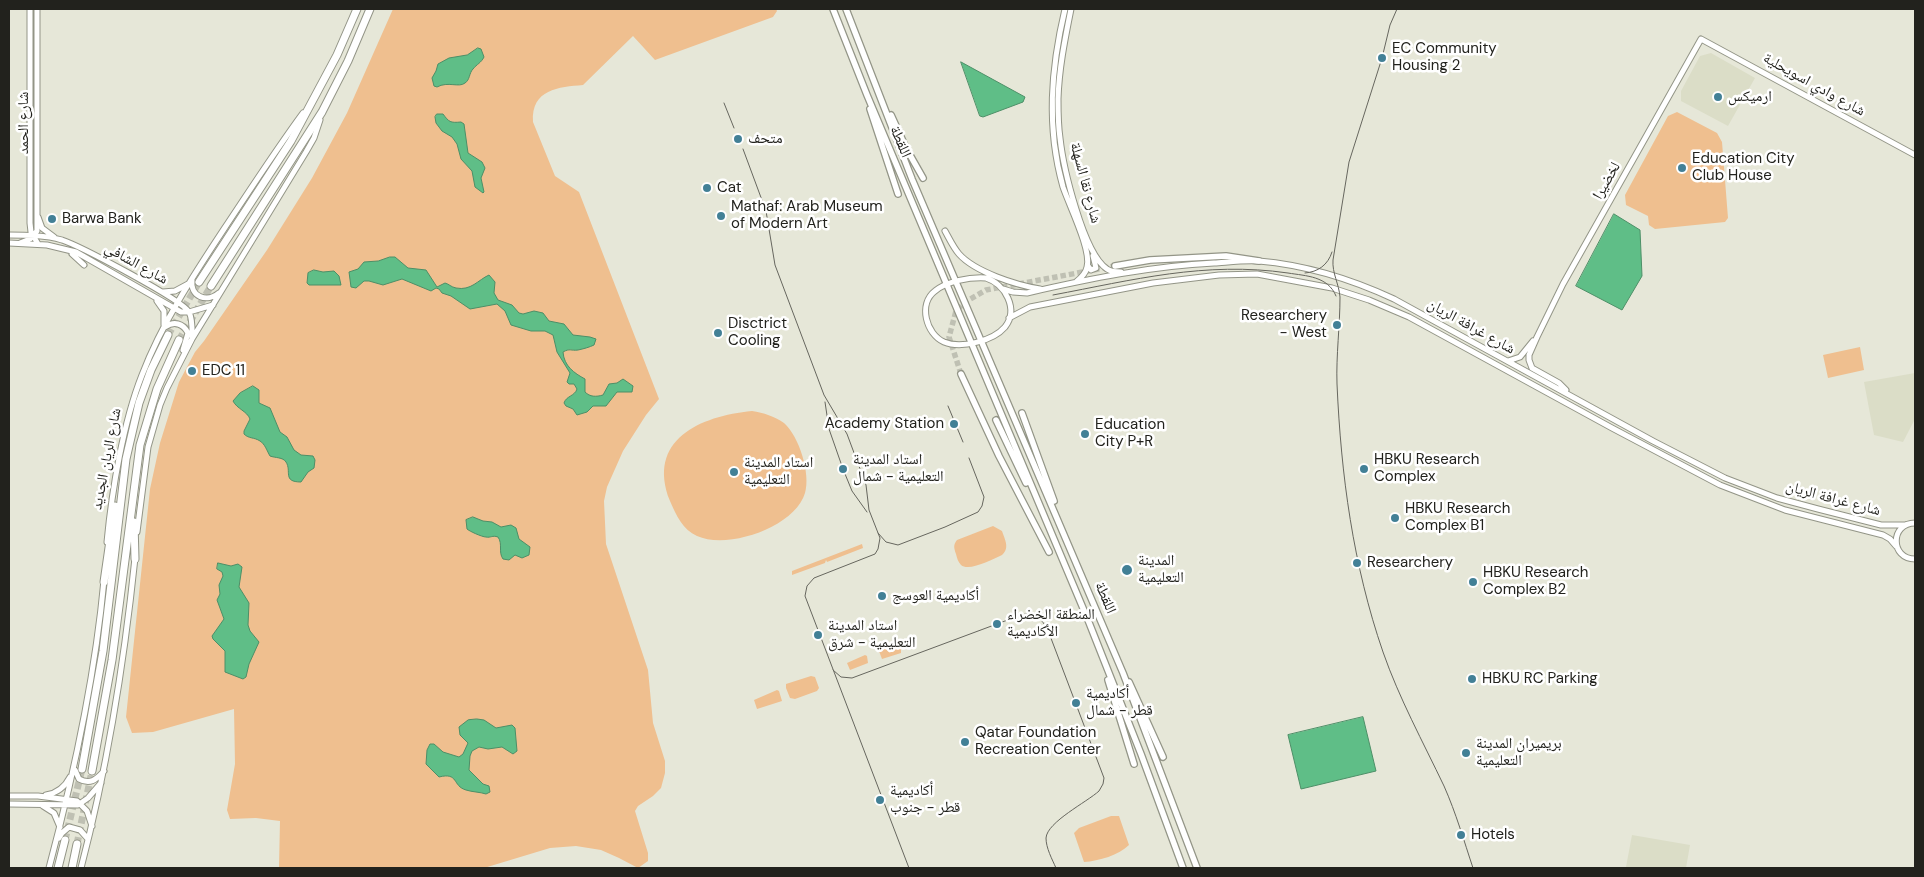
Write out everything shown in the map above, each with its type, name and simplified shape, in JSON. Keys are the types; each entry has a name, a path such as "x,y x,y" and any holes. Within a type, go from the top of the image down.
{"highway":[{"name":"شارع الريان الجديد","path":"196,279 274,168 313,101 337,55 357,9"},
{"path":"211,286 322,112 348,61 370,9"},
{"name":"شارع الريان الجديد","path":"77,769 103,651 121,492 132,431 139,403 168,335"},
{"name":"شارع الريان الجديد","path":"92,771 112,660 140,445 157,389 179,340"},
{"path":"104,582 115,506 121,492"},
{"path":"134,494 135,559"},
{"path":"58,868 65,840"},
{"path":"72,868 77,844"}],"main road":[{"name":"شارع الحمد","path":"30,9 30,223 33,236 38,244"},
{"name":"شارع الحمد","path":"33,236 37,231 37,9"},
{"name":"اللقطة","path":"833,9 867,95 1098,644 1183,868"},
{"name":"اللقطة","path":"846,9 912,179 1122,673 1196,868"},
{"name":"شارع نقا السهلة","path":"1065,9 1055,57 1051,96 1052,131 1062,182 1086,249 1088,266"},
{"name":"شارع نقا السهلة","path":"1071,9 1060,66 1059,130 1068,181 1088,244 1106,269 1116,272 1136,271"},
{"name":"شارع وادي اسويحلية","path":"1701,38 1915,155"},
{"name":"لخضيرا","path":"1529,363 1536,337 1563,284 1701,38"},
{"path":"867,95 873,120 898,194"},
{"path":"882,101 890,111 906,148 923,178"},
{"path":"81,868 102,783 118,694 148,447 160,405 180,360 192,339 314,138 322,112"},
{"path":"37,213 46,232 59,239"},
{"path":"20,235 30,223"},
{"path":"945,230 959,254 972,264 1024,286 1043,289"},
{"name":"شارع الشافي","path":"9,236 20,235 59,239 78,246 179,302 189,312"},
{"path":"20,243 33,236"},
{"name":"شارع الشافي","path":"9,243 38,244 66,249 88,258 174,309 189,312 213,305"},
{"path":"1075,283 1084,274 1088,266 1093,270 1097,267 1088,244"},
{"path":"66,249 84,265"},
{"path":"1115,266 1150,260 1218,256 1259,262"},
{"name":"شارع غرافة الريان","path":"1003,289 1020,294 1136,271 1191,264 1259,262 1316,271 1374,289 1725,478 1760,492 1882,525 1915,523"},
{"name":"شارع غرافة الريان","path":"1009,318 1030,307 1189,278 1258,274 1332,288 1376,302 1409,317 1720,485 1785,510 1883,535 1896,546 1902,555 1908,558 1915,558"},
{"path":"986,278 994,281 1003,289 1010,303 1009,318 999,332 981,341 953,345 934,336 930,330 926,315 928,299 933,292 947,284 956,282 986,278"},
{"path":"196,279 192,284 194,292 200,297 207,299 221,292"},
{"name":"شارع الريان الجديد","path":"49,868 77,769 98,634 110,511 131,406 141,376 163,328 188,284 196,279"},
{"path":"162,292 175,291 188,284"},
{"path":"152,297 161,305 164,311 163,328"},
{"path":"189,312 192,320 192,339"},
{"path":"163,328 177,323 187,330 187,340 180,360"},
{"name":"لخضيرا","path":"1520,358 1536,337"},
{"path":"1507,361 1520,358 1524,364 1529,363 1532,368 1559,383 1572,396"},
{"path":"961,374 999,456 1049,552"},
{"path":"1022,413 1067,535 1070,548"},
{"path":"996,420 1052,542 1060,553"},
{"path":"1896,546 1896,535 1904,525"},
{"path":"1098,644 1134,764"},
{"path":"1122,673 1133,689 1164,757"},
{"path":"77,769 76,776 87,782 96,780 104,771"},
{"path":"38,796 57,792 64,787 77,769"},
{"path":"9,804 65,806 81,803 102,783"},
{"path":"9,796 38,796 75,800 81,803 87,811 92,826"},
{"path":"42,805 54,813 60,828"},
{"path":"55,845 62,832 69,827 80,830 88,839"}],"shaded area":[{"path":"393,9 776,9 777,11 773,17 655,60 633,36 583,85 565,87 548,92 542,96 534,111 533,122 555,176 579,192 659,399 646,415 623,451 607,487 604,501 606,544 648,670 653,723 665,761 665,773 661,788 638,806 635,811 648,853 648,861 638,868 601,850 576,846 550,848 484,868 279,868 280,821 256,818 230,819 227,810 235,764 234,709 153,732 132,733 126,717 150,489 160,443 179,382 195,352 267,250 312,178 347,113"},
{"path":"478,48 481,49 484,57 472,71 467,82 460,85 434,86 432,78 438,64 449,58 467,55"},
{"path":"1711,53 1755,78 1728,126 1681,101 1681,91 1700,56"},
{"path":"961,62 1025,97 1023,102 983,117 980,116"},
{"name":"Education City Club House","path":"1677,112 1717,133 1722,142 1728,218 1725,222 1655,229 1649,225 1648,216 1626,205 1625,195 1668,116"},
{"path":"437,114 443,114 450,121 464,124 468,153 482,162 485,168 481,178 483,193 475,187 472,171 461,159 457,144 436,123 435,117"},
{"path":"1614,214 1640,230 1642,276 1622,310 1576,286"},
{"path":"395,257 408,268 426,270 437,287 445,283 456,288 466,288 489,275 495,282 494,293 498,300 512,305 519,313 523,314 534,311 543,313 549,321 564,324 573,335 596,339 594,345 563,352 565,361 570,368 585,379 585,392 587,394 593,396 603,395 609,384 617,383 623,379 633,386 632,392 617,392 606,406 593,406 587,412 577,415 573,409 564,403 577,389 574,384 567,382 570,373 557,352 553,335 545,331 531,331 511,325 505,311 497,304 470,309 451,296 442,293 439,289 436,288 431,291 402,279 383,285 364,281 356,288 351,287 349,272 358,269 364,262 378,261"},
{"path":"314,270 323,272 334,271 339,276 341,285 309,285 307,283 308,273"},
{"path":"1860,347 1864,370 1828,378 1823,355"},
{"path":"1915,373 1915,419 1903,442 1874,435 1864,382"},
{"path":"253,386 259,390 259,403 270,408 280,432 287,437 294,450 301,455 313,456 315,460 314,468 308,472 301,482 295,482 289,478 288,465 285,460 270,456 262,442 244,434 250,419 233,401 240,393"},
{"name":"استاد المدينة التعليمية","path":"752,411 776,418 789,429 799,446 805,466 805,493 799,505 788,516 759,533 726,540 710,540 697,536 688,530 677,517 670,501 664,480 665,462 672,447 682,435 697,426 714,419"},
{"path":"473,517 492,522 501,527 511,525 516,528 519,539 530,547 529,555 522,558 515,555 509,560 503,559 498,537 484,537 467,529 466,520"},
{"path":"993,526 1002,531 1006,550 1002,555 975,566 965,567 961,565 954,548 957,540"},
{"path":"862,544 863,548 827,562 826,560 825,563 792,575 792,571"},
{"path":"218,563 231,566 238,564 242,567 239,587 249,603 248,625 250,631 259,642 249,664 246,677 243,679 225,672 225,651 212,636 224,619 217,600 220,594 219,585 223,576 222,572 217,569"},
{"path":"897,641 901,645 901,653 882,659 879,651"},
{"path":"865,655 867,656 868,663 850,670 847,663"},
{"path":"811,676 815,677 819,688 817,691 795,699 790,698 786,684"},
{"path":"777,690 782,701 757,709 754,700"},
{"path":"1363,717 1376,771 1301,789 1288,735"},
{"path":"468,720 484,720 496,728 512,725 515,728 517,751 513,754 502,747 488,749 479,747 472,751 469,770 483,784 489,786 490,792 486,794 462,788 450,776 439,777 426,764 427,750 430,744 434,744 443,752 459,757 463,754 468,743 460,735 459,727"},
{"path":"1111,816 1119,816 1129,845 1120,852 1108,857 1084,862 1074,833 1079,828"},
{"path":"1632,835 1690,845 1686,868 1626,867"}],"tunnel":[{"path":"961,374 949,337 956,311 965,302 986,290 1115,266"},
{"path":"168,335 199,282"},
{"path":"179,340 211,286"},
{"path":"65,840 82,769"},
{"path":"77,844 92,771"}],"tram line":[{"path":"1397,9 1390,25 1382,58 1349,162 1333,260 1340,297 1337,373 1345,486 1356,553 1383,652 1396,686 1444,786 1473,868"},
{"path":"724,103 734,128"},
{"path":"743,149 766,211 775,265 824,395 847,434 866,485 869,510 880,538 875,554 814,578 807,586 805,596 909,868"},
{"path":"1305,273 1322,267 1328,261 1332,252"},
{"path":"1053,295 1141,278 1228,269 1257,270 1309,276 1328,284 1336,296"},
{"path":"825,402 829,429 843,469 852,491 867,512"},
{"path":"948,406 963,442"},
{"path":"878,533 886,542 898,545 978,512 984,497 969,458"},
{"path":"833,670 841,677 852,678 1021,615 1031,614 1038,618 1049,633 1104,778 1099,791 1060,819 1048,832 1046,838 1047,846 1056,868"}],"place":[{"name":"EC Community Housing 2","path":"1382,58"},
{"name":"ارميكس","path":"1718,97"},
{"name":"متحف","path":"738,139"},
{"name":"Education City Club House","path":"1682,168"},
{"name":"Cat","path":"707,188"},
{"name":"Mathaf: Arab Museum of Modern Art","path":"721,216"},
{"name":"Barwa Bank","path":"52,219"},
{"name":"Researchery - West","path":"1337,325"},
{"name":"Disctrict Cooling","path":"718,333"},
{"name":"EDC 11","path":"192,371"},
{"name":"Academy Station","path":"954,424"},
{"name":"Education City P+R","path":"1085,434"},
{"name":"استاد المدينة التعليمية - شمال","path":"843,469"},
{"name":"HBKU Research Complex","path":"1364,469"},
{"name":"استاد المدينة التعليمية","path":"734,472"},
{"name":"HBKU Research Complex B1","path":"1395,518"},
{"name":"Researchery","path":"1357,563"},
{"name":"المدينة التعليمية","path":"1127,570"},
{"name":"HBKU Research Complex B2","path":"1473,582"},
{"name":"أكاديمية العوسج","path":"882,596"},
{"name":"المنطقة الخضراء الأكاديمية","path":"997,624"},
{"name":"استاد المدينة التعليمية - شرق","path":"818,635"},
{"name":"HBKU RC Parking","path":"1472,679"},
{"name":"أكاديمية قطر - شمال","path":"1076,703"},
{"name":"Qatar Foundation Recreation Center","path":"965,742"},
{"name":"بريميران المدينة التعليمية","path":"1466,753"},
{"name":"أكاديمية قطر - جنوب","path":"880,800"},
{"name":"Hotels","path":"1461,835"}]}
